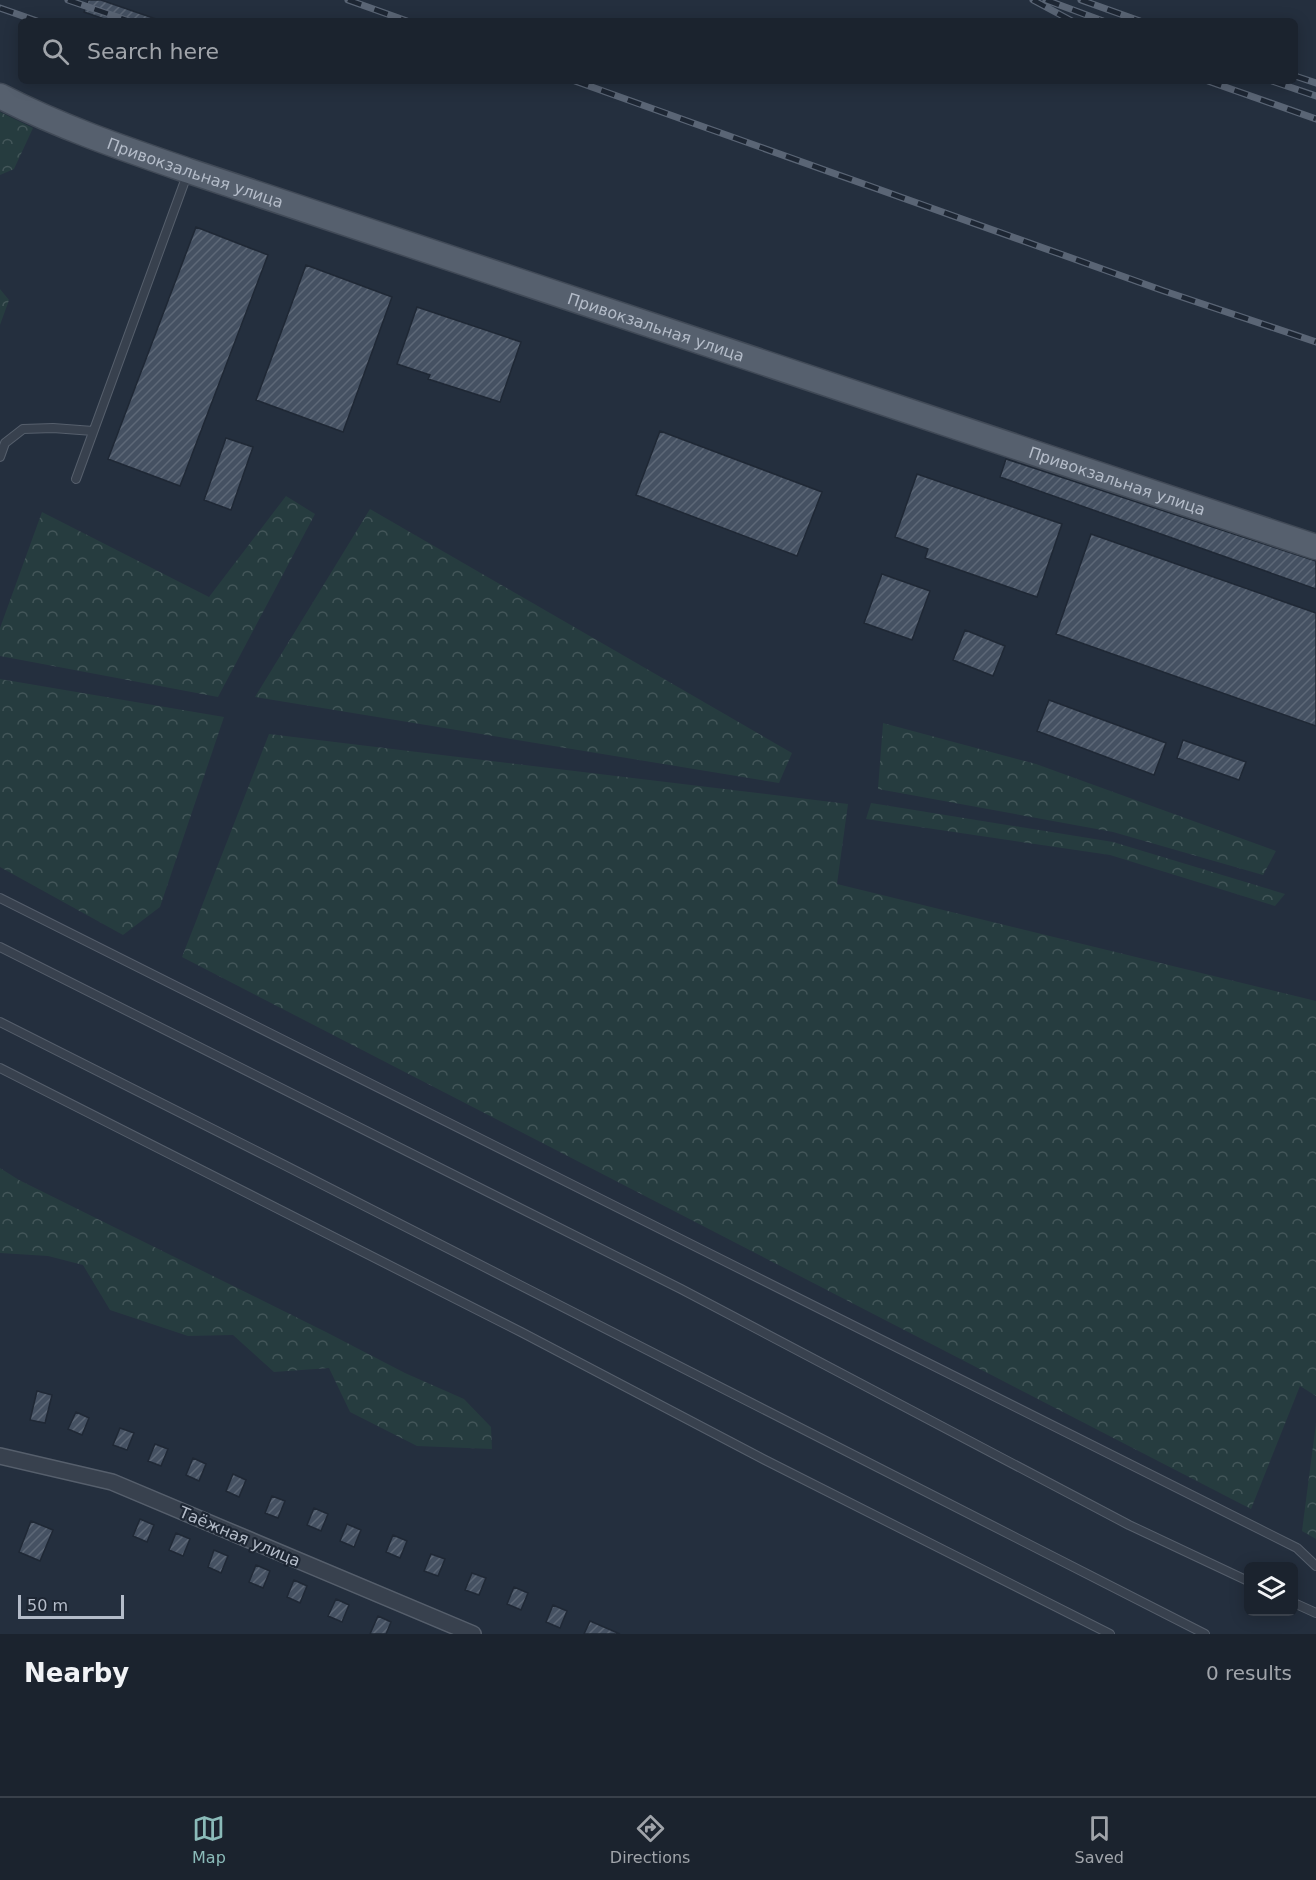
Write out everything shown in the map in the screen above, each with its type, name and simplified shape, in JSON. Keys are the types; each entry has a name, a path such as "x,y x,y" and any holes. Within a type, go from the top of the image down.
{"main road":[{"name":"Привокзальная улица","path":"0,96 47,118 189,171 1316,547"}],"street":[{"name":"Таёжная улица","path":"0,1456 112,1482 473,1634"}],"lane":[{"path":"76,479 189,171"},
{"path":"0,457 5,443 22,429 53,428 93,431"},
{"path":"0,898 1298,1548 1316,1566"},
{"path":"0,947 681,1289 1129,1525 1244,1579"},
{"path":"0,1022 1205,1634"},
{"path":"0,1068 1110,1634"},
{"path":"1298,1605 1316,1613"}],"green space":[{"path":"0,112 33,128 14,169 0,175"},
{"path":"0,289 9,300 0,325"},
{"path":"286,496 315,514 218,697 0,656 0,628 42,512 209,597"},
{"path":"370,509 792,753 779,783 255,697"},
{"path":"0,679 224,717 160,907 123,935 0,867"},
{"path":"883,723 1036,764 1276,851 1263,875 1113,832 878,789"},
{"path":"269,734 848,804 837,884 1316,1001 1316,1396 1300,1386 1251,1509 182,957"},
{"path":"871,803 1113,842 1285,894 1275,906 1110,855 866,819"},
{"path":"0,1168 19,1180 405,1373 464,1399 491,1427 492,1449 417,1446 350,1412 329,1368 274,1372 233,1335 188,1336 110,1310 83,1265 48,1256 0,1253"},
{"path":"1316,1423 1316,1539 1302,1531"}],"building":[{"path":"88,0 101,0 153,18 101,18 84,12"},
{"path":"196,227 268,255 180,486 108,459"},
{"path":"306,265 392,297 343,432 256,400"},
{"path":"417,307 521,342 500,402 428,379 430,375 397,364"},
{"path":"660,431 822,492 797,556 636,495"},
{"path":"226,438 253,447 231,510 204,500"},
{"path":"1006,459 1316,561 1316,589 1000,477"},
{"path":"917,474 1062,524 1037,597 925,558 928,549 895,537"},
{"path":"1091,534 1316,613 1316,726 1056,634"},
{"path":"882,574 930,591 912,640 864,623"},
{"path":"965,630 1005,646 993,676 953,660"},
{"path":"1049,700 1166,743 1154,775 1037,731"},
{"path":"1183,740 1246,762 1239,780 1177,758"},
{"path":"37,1391 52,1395 45,1423 30,1420"},
{"path":"76,1412 89,1418 82,1435 68,1429"},
{"path":"120,1428 134,1433 127,1450 113,1445"},
{"path":"155,1444 168,1449 161,1466 148,1461"},
{"path":"193,1458 206,1464 199,1481 186,1475"},
{"path":"233,1474 246,1480 239,1497 226,1491"},
{"path":"272,1496 285,1501 278,1518 265,1513"},
{"path":"314,1508 328,1514 321,1531 307,1525"},
{"path":"140,1519 154,1525 147,1542 133,1536"},
{"path":"31,1521 53,1530 40,1561 19,1552"},
{"path":"347,1524 361,1530 354,1547 340,1541"},
{"path":"176,1533 190,1539 183,1556 169,1550"},
{"path":"393,1535 407,1541 400,1558 386,1552"},
{"path":"214,1550 228,1556 221,1573 208,1567"},
{"path":"431,1554 445,1559 438,1576 424,1571"},
{"path":"256,1565 270,1571 263,1588 249,1582"},
{"path":"472,1573 486,1578 479,1595 465,1590"},
{"path":"294,1580 307,1586 300,1603 287,1597"},
{"path":"514,1587 528,1593 521,1610 507,1604"},
{"path":"336,1599 349,1605 342,1622 328,1616"},
{"path":"553,1605 567,1611 560,1628 546,1622"},
{"path":"378,1616 391,1622 386,1634 370,1634"},
{"path":"590,1621 620,1634 584,1634"}],"railway":[{"path":"68,0 120,18"},
{"path":"348,0 399,18"},
{"path":"1033,0 1066,18"},
{"path":"1046,0 1095,18"},
{"path":"1081,0 1132,18"},
{"path":"0,8 28,18"},
{"path":"1298,77 1316,83"},
{"path":"583,84 1164,291 1316,342"},
{"path":"1217,84 1316,119"},
{"path":"1281,84 1316,96"}]}
